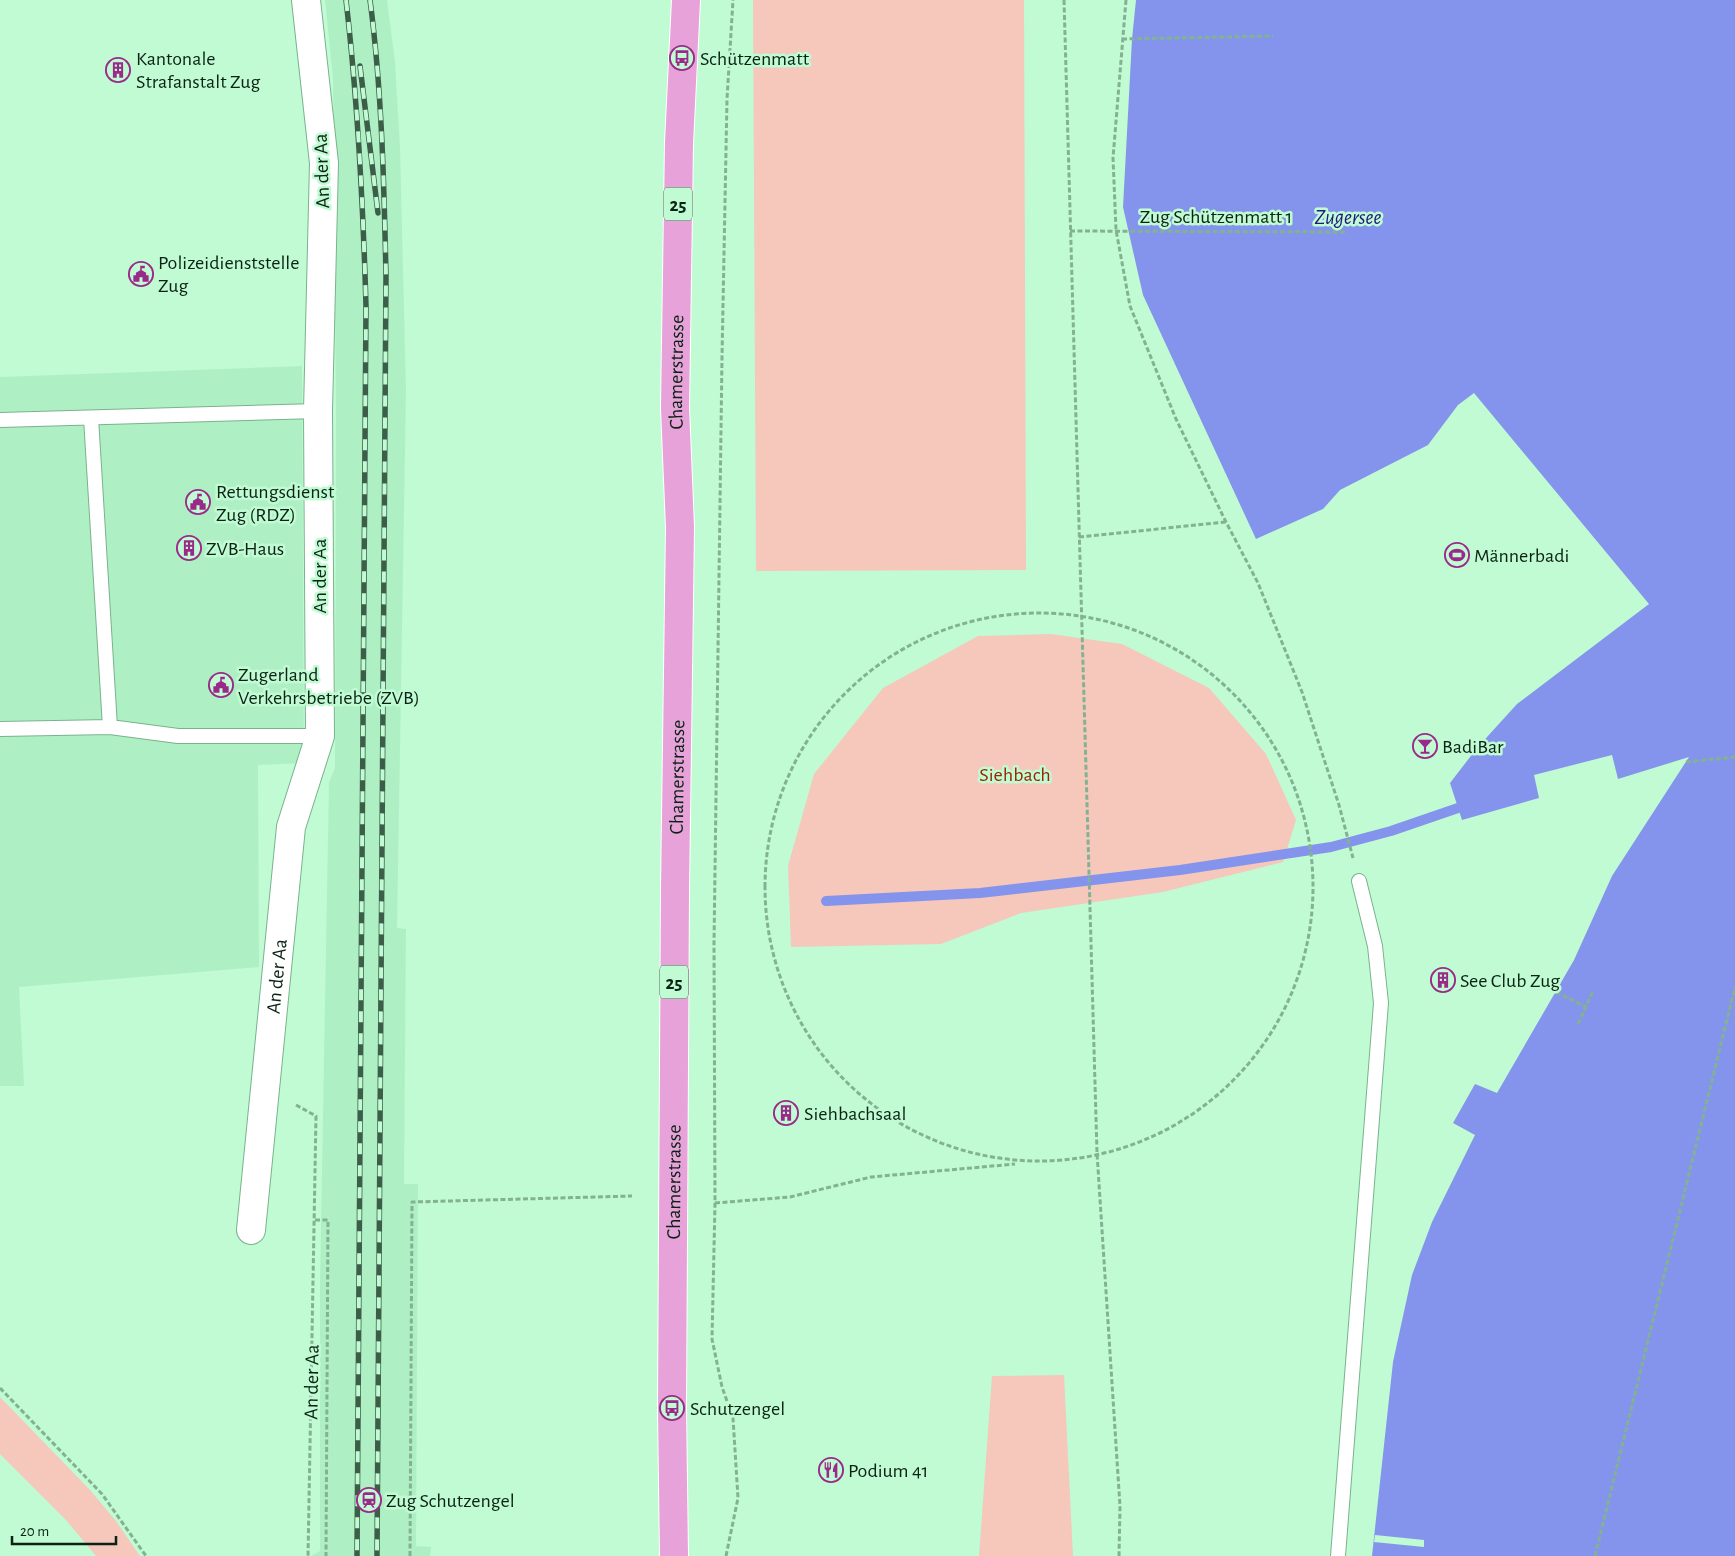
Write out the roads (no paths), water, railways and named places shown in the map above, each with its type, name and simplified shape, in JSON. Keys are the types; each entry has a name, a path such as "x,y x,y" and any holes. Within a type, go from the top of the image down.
{"main road":[{"name":"Chamerstrasse","path":"674,1556 672,1408 675,909 680,527 675,408 679,143 686,0"}],"street":[{"name":"An der Aa","path":"251,1230 291,827 320,736 318,411 324,163 306,0"}],"lane":[{"path":"0,420 318,411"},
{"path":"91,418 110,727"},
{"path":"0,729 110,727 178,736 320,736"},
{"path":"1338,1556 1381,1003 1375,946 1359,881"}],"water":[{"name":"Zugersee","path":"1136,0 1735,0 1735,1556 1372,1556 1393,1362 1412,1275 1432,1222 1475,1135 1453,1123 1475,1084 1497,1093 1574,960 1612,876 1689,757 1618,779 1612,755 1534,775 1539,798 1462,820 1450,783 1477,748 1517,704 1649,604 1474,393 1458,405 1428,445 1340,490 1323,509 1256,539 1143,295 1123,207 1132,39"}],"waterway":[{"path":"826,901 980,893 1180,870 1331,847 1391,831 1458,808"}],"railway":[{"path":"346,0 359,153 366,306 357,1556"},
{"path":"370,0 380,103 386,276 377,1556"},
{"path":"360,66 378,213"}],"place":[{"name":"Schützenmatt","path":"682,58"},
{"name":"Kantonale Strafanstalt Zug","path":"118,70"},
{"name":"Polizeidienststelle Zug","path":"141,274"},
{"name":"Rettungsdienst Zug (RDZ)","path":"198,502"},
{"name":"ZVB-Haus","path":"189,548"},
{"name":"Männerbadi","path":"1457,555"},
{"name":"Zugerland Verkehrsbetriebe (ZVB)","path":"221,685"},
{"name":"BadiBar","path":"1425,746"},
{"name":"See Club Zug","path":"1443,980"},
{"name":"Siehbachsaal","path":"786,1113"},
{"name":"Schutzengel","path":"672,1408"},
{"name":"Podium 41","path":"831,1470"},
{"name":"Zug Schutzengel","path":"369,1500"}],"park label":[{"name":"Siehbach","path":"1015,774"}]}
